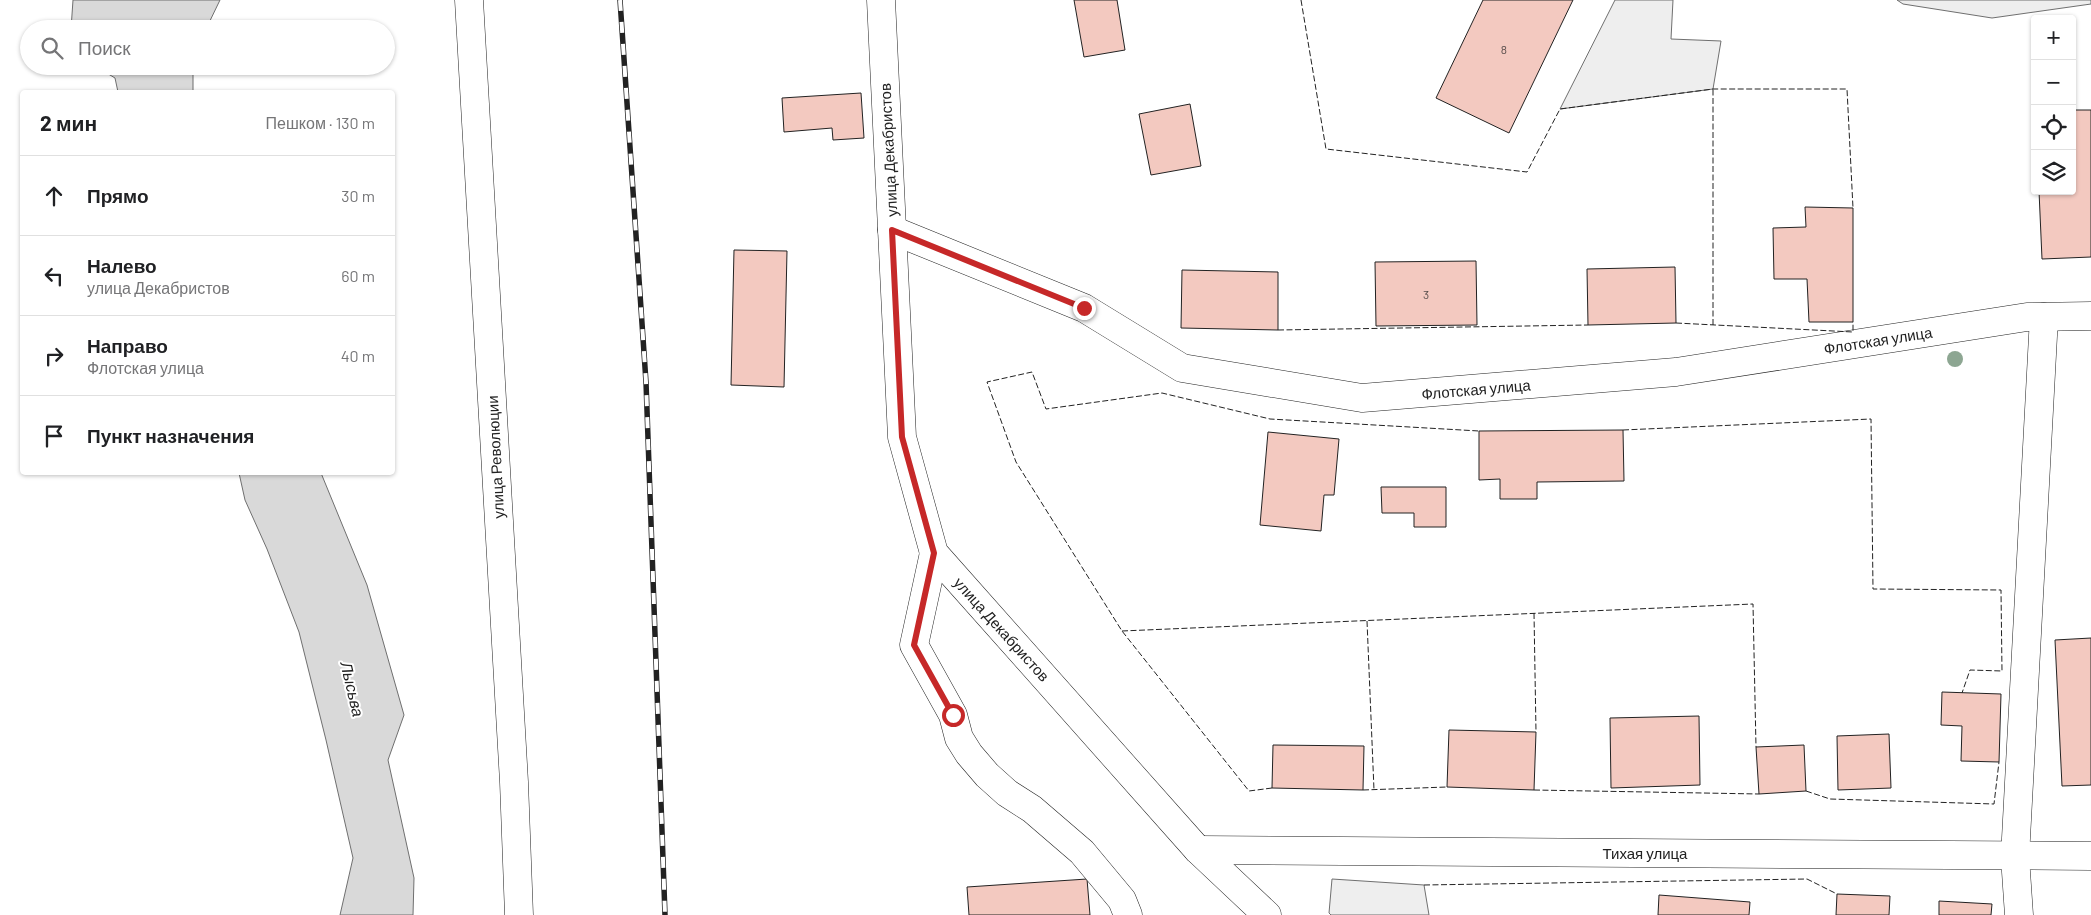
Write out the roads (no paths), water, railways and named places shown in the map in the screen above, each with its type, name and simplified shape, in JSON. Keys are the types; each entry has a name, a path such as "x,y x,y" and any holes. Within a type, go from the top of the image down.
{"street":[{"name":"улица Революции","path":"468,0 514,782 519,915"},
{"name":"улица Декабристов","path":"881,0 902,437 934,553 1198,850 1268,915"},
{"name":"Флотская улица","path":"892,230 1084,308 1182,368 1362,398 1676,372 2027,318 2091,316"},
{"path":"2019,915 2015,857 2044,317"},
{"path":"934,553 914,645 953,715 959,738 987,776 1007,793 1032,809 1082,852 1122,900 1128,915"},
{"name":"Тихая улица","path":"1198,850 2015,857 2091,856"}],"water":[{"path":"73,0 220,0 210,20 72,20"},
{"path":"110,75 193,75 193,90 118,90 115,78"},
{"name":"Лысьва","path":"239,475 322,475 367,585 404,715 388,760 414,878 413,915 340,915 353,858 326,740 299,632 267,549 245,500"}],"railway":[{"path":"620,0 646,382 665,915"}]}
